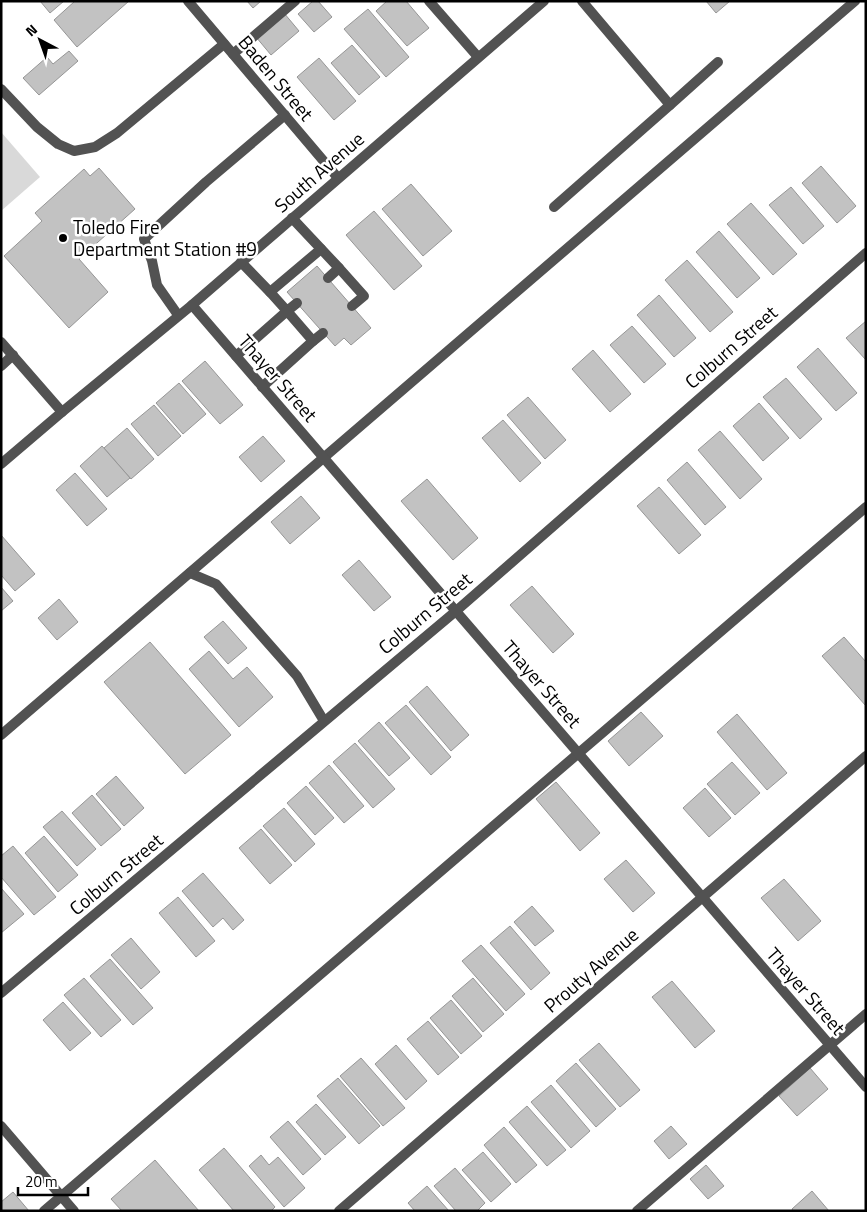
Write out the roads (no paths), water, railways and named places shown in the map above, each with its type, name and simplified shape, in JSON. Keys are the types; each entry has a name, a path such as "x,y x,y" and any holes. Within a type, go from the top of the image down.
{"street":[{"name":"Baden Street","path":"188,1 338,178"},
{"path":"233,54 295,1"},
{"path":"430,1 478,58"},
{"name":"South Avenue","path":"1,464 192,305 544,1"},
{"path":"582,1 670,105"},
{"path":"1,734 855,1"},
{"path":"1,89 37,127 58,144 74,151 95,147 118,133 224,44"},
{"path":"554,207 718,62"},
{"path":"178,316 157,285 144,238 206,182 285,116"},
{"path":"292,218 364,296 352,306"},
{"path":"270,292 321,249"},
{"name":"Colburn Street","path":"1,993 456,611 866,252"},
{"path":"241,262 313,341"},
{"path":"328,278 339,268"},
{"path":"236,356 297,303"},
{"name":"Thayer Street","path":"192,305 866,1087"},
{"path":"262,387 323,332"},
{"path":"1,342 62,412"},
{"path":"1,366 13,355"},
{"path":"44,1211 866,508"},
{"path":"190,573 216,584 297,676 324,721"},
{"name":"Prouty Avenue","path":"339,1211 866,756"},
{"path":"637,1211 866,1014"},
{"path":"1,1126 74,1211"}],"place":[{"name":"Toledo Fire Department Station #9","path":"63,238"}]}
